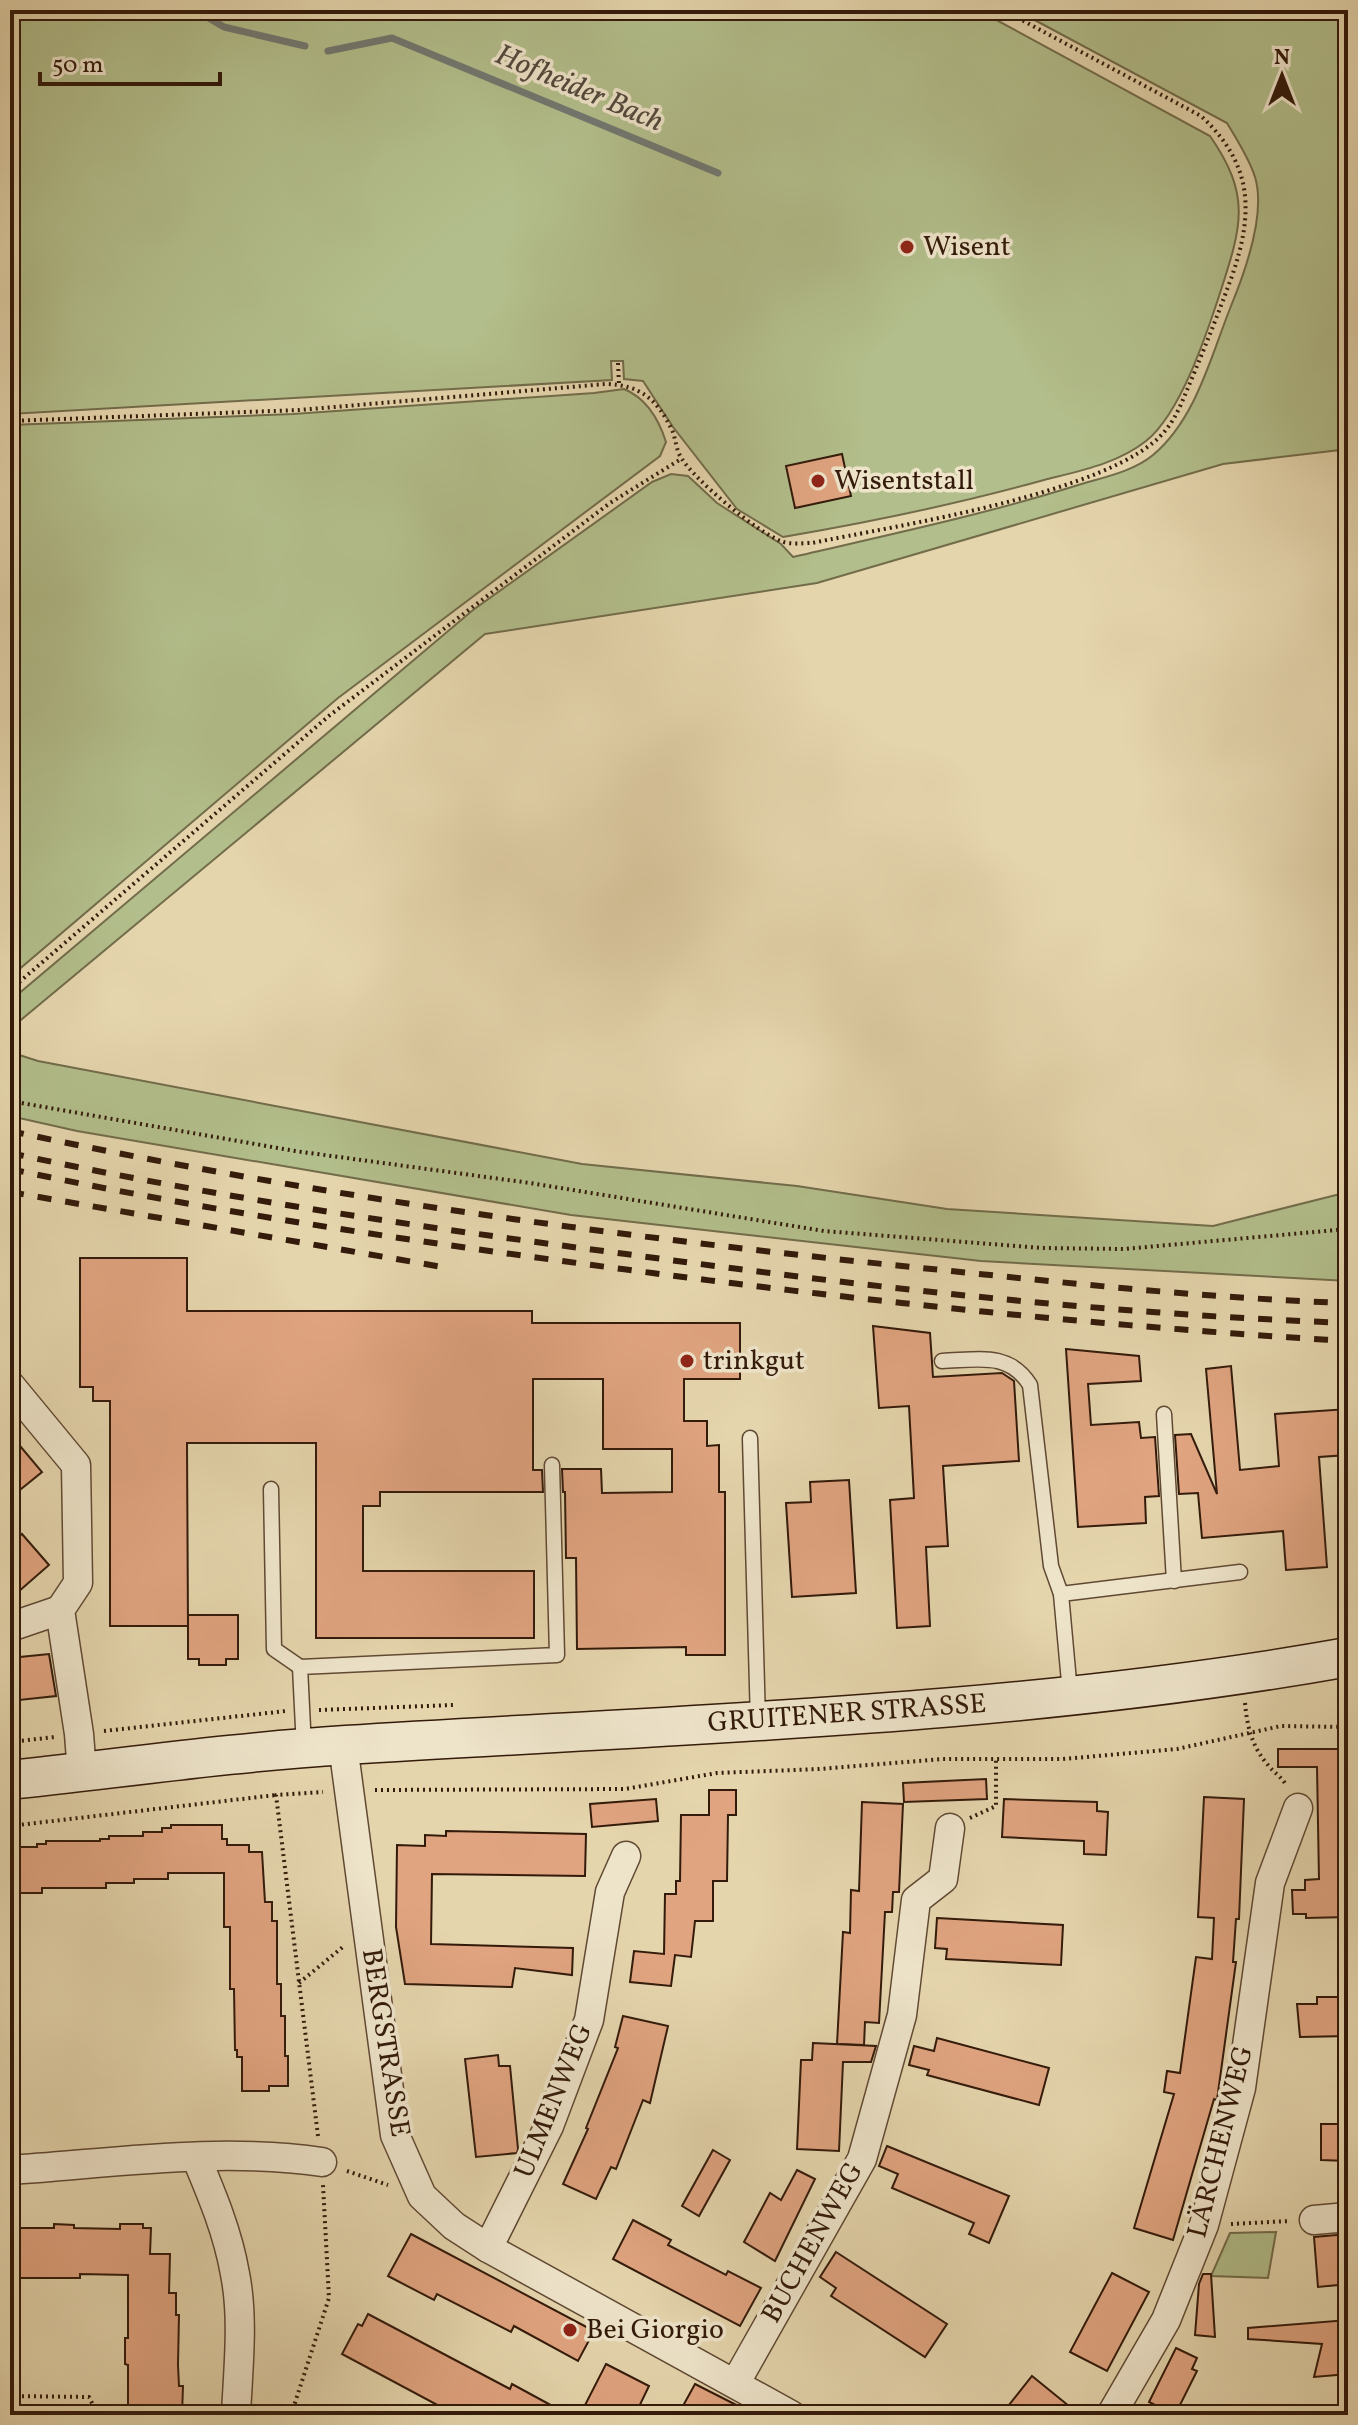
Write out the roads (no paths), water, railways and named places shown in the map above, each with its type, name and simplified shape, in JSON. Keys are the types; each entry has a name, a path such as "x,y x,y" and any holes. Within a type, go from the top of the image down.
{"main road":[{"name":"GRUITENER STRASSE","path":"10,1780 343,1745 758,1722 1071,1697 1243,1675 1348,1657"}],"street":[{"path":"10,1385 76,1465 78,1583 60,1610 10,1627"},
{"path":"60,1610 82,1773"},
{"name":"BERGSTRASSE","path":"343,1745 395,2135 422,2196 454,2226 488,2248 791,2415"},
{"name":"LÄRCHENWEG","path":"1111,2415 1166,2320 1204,2225 1241,2088 1270,1883 1298,1808"},
{"name":"BUCHENWEG","path":"736,2382 862,2159 902,2015 916,1900 943,1879 950,1828"},
{"name":"ULMENWEG","path":"488,2248 549,2126 589,2020 610,1892 626,1856"},
{"path":"10,2170 196,2157 279,2156 322,2162"},
{"path":"196,2157 219,2214 236,2274 239,2313 236,2415"},
{"path":"1314,2220 1348,2217"}],"lane":[{"path":"942,1361 1007,1362 1022,1372 1030,1385 1051,1566 1061,1594 1071,1697"},
{"path":"1164,1414 1174,1581"},
{"path":"750,1438 758,1722"},
{"path":"271,1489 274,1649 300,1667 557,1655 552,1465"},
{"path":"1061,1594 1240,1572"},
{"path":"300,1667 304,1749"}],"waterway":[{"name":"Hofheider Bach","path":"195,10 224,27 305,46"},
{"name":"Hofheider Bach","path":"328,51 392,38 718,173"}],"railway":[{"path":"10,1131 120,1154 343,1193 678,1241 1125,1288 1348,1303"},
{"path":"10,1153 163,1184 317,1210 716,1266 1076,1306 1348,1323"},
{"path":"10,1169 300,1223 686,1277 1064,1319 1348,1341"},
{"path":"10,1192 448,1268"}],"place":[{"name":"Wisent","path":"907,247"},
{"name":"Wisentstall","path":"818,481"},
{"name":"trinkgut","path":"687,1361"},
{"name":"Bei Giorgio","path":"570,2330"}]}
